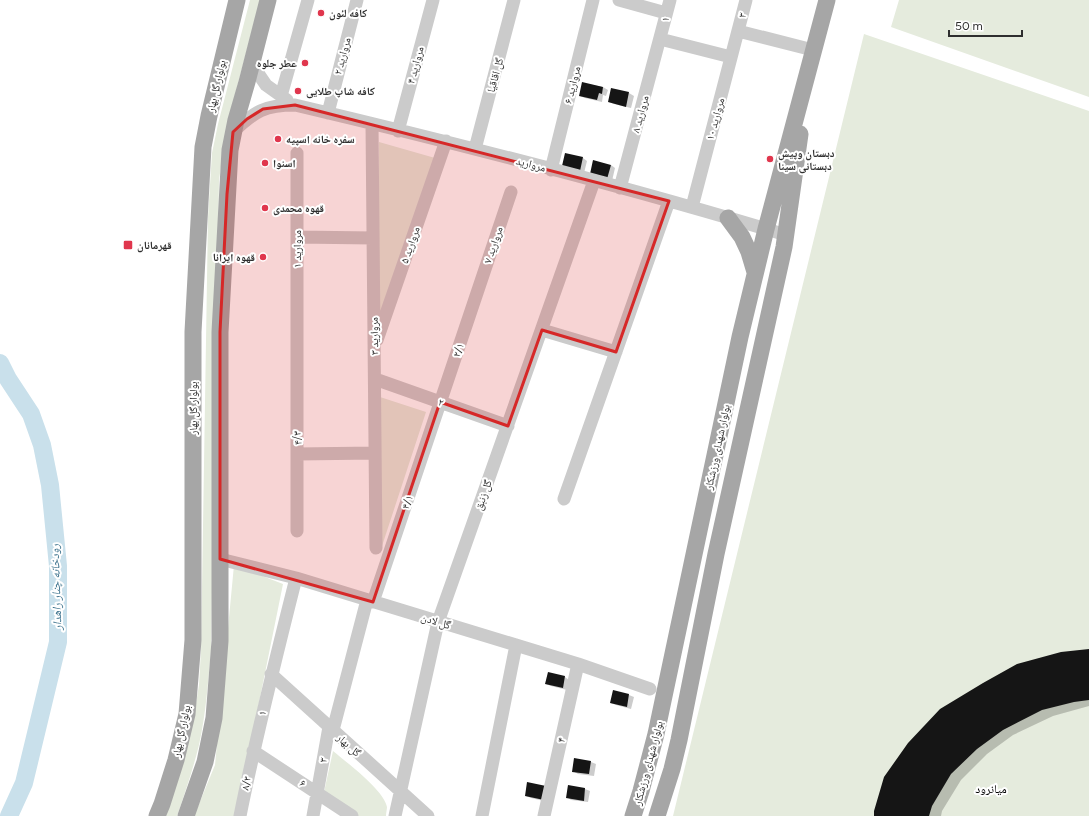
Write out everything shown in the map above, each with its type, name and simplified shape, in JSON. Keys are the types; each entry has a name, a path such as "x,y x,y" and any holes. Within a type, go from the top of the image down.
{"main road":[{"name":"بولوار گل بهار","path":"157,816 176,760 187,714 193,640 193,332 203,147 210,109 237,0"},
{"path":"186,816 205,762 214,718 220,641 220,332 229,158 233,132 268,0"},
{"name":"بولوار شهدای ورزشکار","path":"633,816 656,734 755,272 827,0"},
{"name":"بولوار شهدای ورزشکار","path":"657,816 672,769 716,554 786,235 800,140 806,78"},
{"path":"728,218 742,237 749,252 755,272"}],"street":[{"path":"281,96 308,0"},
{"name":"مروارید ۲","path":"328,113 357,0"},
{"name":"مروارید ۴","path":"398,131 433,0"},
{"name":"گل اقاقیا","path":"476,149 514,0"},
{"name":"مروارید ۶","path":"552,170 594,0"},
{"path":"619,0 666,13"},
{"name":"۱","path":"660,39 670,0"},
{"name":"۳","path":"738,31 746,0"},
{"path":"738,31 813,50"},
{"name":"مروارید ۱۰","path":"692,207 738,31"},
{"path":"660,39 731,57"},
{"name":"مروارید ۸","path":"620,188 660,39"},
{"name":"مروارید","path":"251,63 266,85 295,105"},
{"name":"مروارید","path":"233,132 247,119 263,109 278,105 295,105 398,131 446,141 692,207 786,235"},
{"name":"مروارید ۳","path":"372,124 376,548"},
{"name":"مروارید ۵","path":"374,349 446,141"},
{"name":"مروارید ۱","path":"297,346 298,153"},
{"name":"گل زنبق","path":"395,816 438,622 594,181"},
{"name":"مروارید ۷","path":"476,297 511,192"},
{"path":"564,499 669,201"},
{"path":"297,237 373,238"},
{"name":"۲/۱","path":"440,402 476,297"},
{"path":"542,330 616,352"},
{"name":"۴/۳","path":"297,346 297,531"},
{"name":"۲","path":"375,379 508,426"},
{"name":"۴/۱","path":"370,601 440,402"},
{"path":"297,454 375,453"},
{"name":"گل لادن","path":"220,559 296,578 578,664 650,689"},
{"path":"271,674 296,578"},
{"path":"331,728 370,601"},
{"path":"482,816 516,645"},
{"name":"۴","path":"544,816 578,664"},
{"name":"۱","path":"253,751 271,674"},
{"name":"گل بهار","path":"271,674 428,816"},
{"name":"۳","path":"314,816 331,728"},
{"name":"۶","path":"253,751 352,816"},
{"name":"۸/۳","path":"240,816 253,751"}],"highlighted area":[{"path":"295,105 669,201 616,352 542,330 508,426 440,402 373,602 220,559 220,332 227,194 233,132 247,119 263,109"}],"shaded area":[{"path":"250,0 260,0 227,125 219,180 211,650 208,686 197,754 189,781 177,816 166,816 193,722 199,685 201,650 208,217 212,153"},
{"path":"899,0 1089,0 1089,97 891,27"},
{"path":"864,34 1089,111 1089,816 673,816"},
{"path":"379,142 435,158 379,319"},
{"path":"380,397 426,412 381,549"},
{"path":"234,565 283,584 236,816 194,816 215,765"},
{"path":"333,751 364,777 379,793 387,807 386,816 358,816 324,792"}],"building":[{"path":"582,82 603,87 602,94 599,93 597,100 579,96"},
{"path":"611,88 629,92 626,107 608,102"},
{"path":"565,153 583,157 580,171 562,166"},
{"path":"593,160 611,165 607,179 590,174"},
{"path":"1089,649 1089,700 1042,710 1003,730 977,749 951,774 932,806 929,816 874,816 874,811 884,777 908,743 940,709 1017,664 1061,652"},
{"path":"548,672 565,676 563,688 545,684"},
{"path":"613,690 629,694 627,707 610,703"},
{"path":"574,758 591,761 589,774 572,772"},
{"path":"527,782 546,786 544,800 525,796"},
{"path":"568,785 585,788 584,801 566,798"}],"waterway":[{"name":"رودخانه چنار راهدار","path":"0,363 8,379 31,414 42,445 50,485 58,566 58,642 24,783 9,816"}],"place":[{"name":"کافه لئون","path":"321,13"},
{"name":"عطر جلوه","path":"305,63"},
{"name":"کافه شاپ طلایی","path":"298,91"},
{"name":"سفره خانه اسپیه","path":"278,139"},
{"name":"دبستان وپیش دبستانی سینا","path":"770,159"},
{"name":"اسنوا","path":"265,163"},
{"name":"قهوه محمدی","path":"265,208"},
{"name":"قهرمانان","path":"128,245"},
{"name":"قهوه ایرانا","path":"263,257"}],"district":[{"name":"میانرود","path":"991,789"}]}
